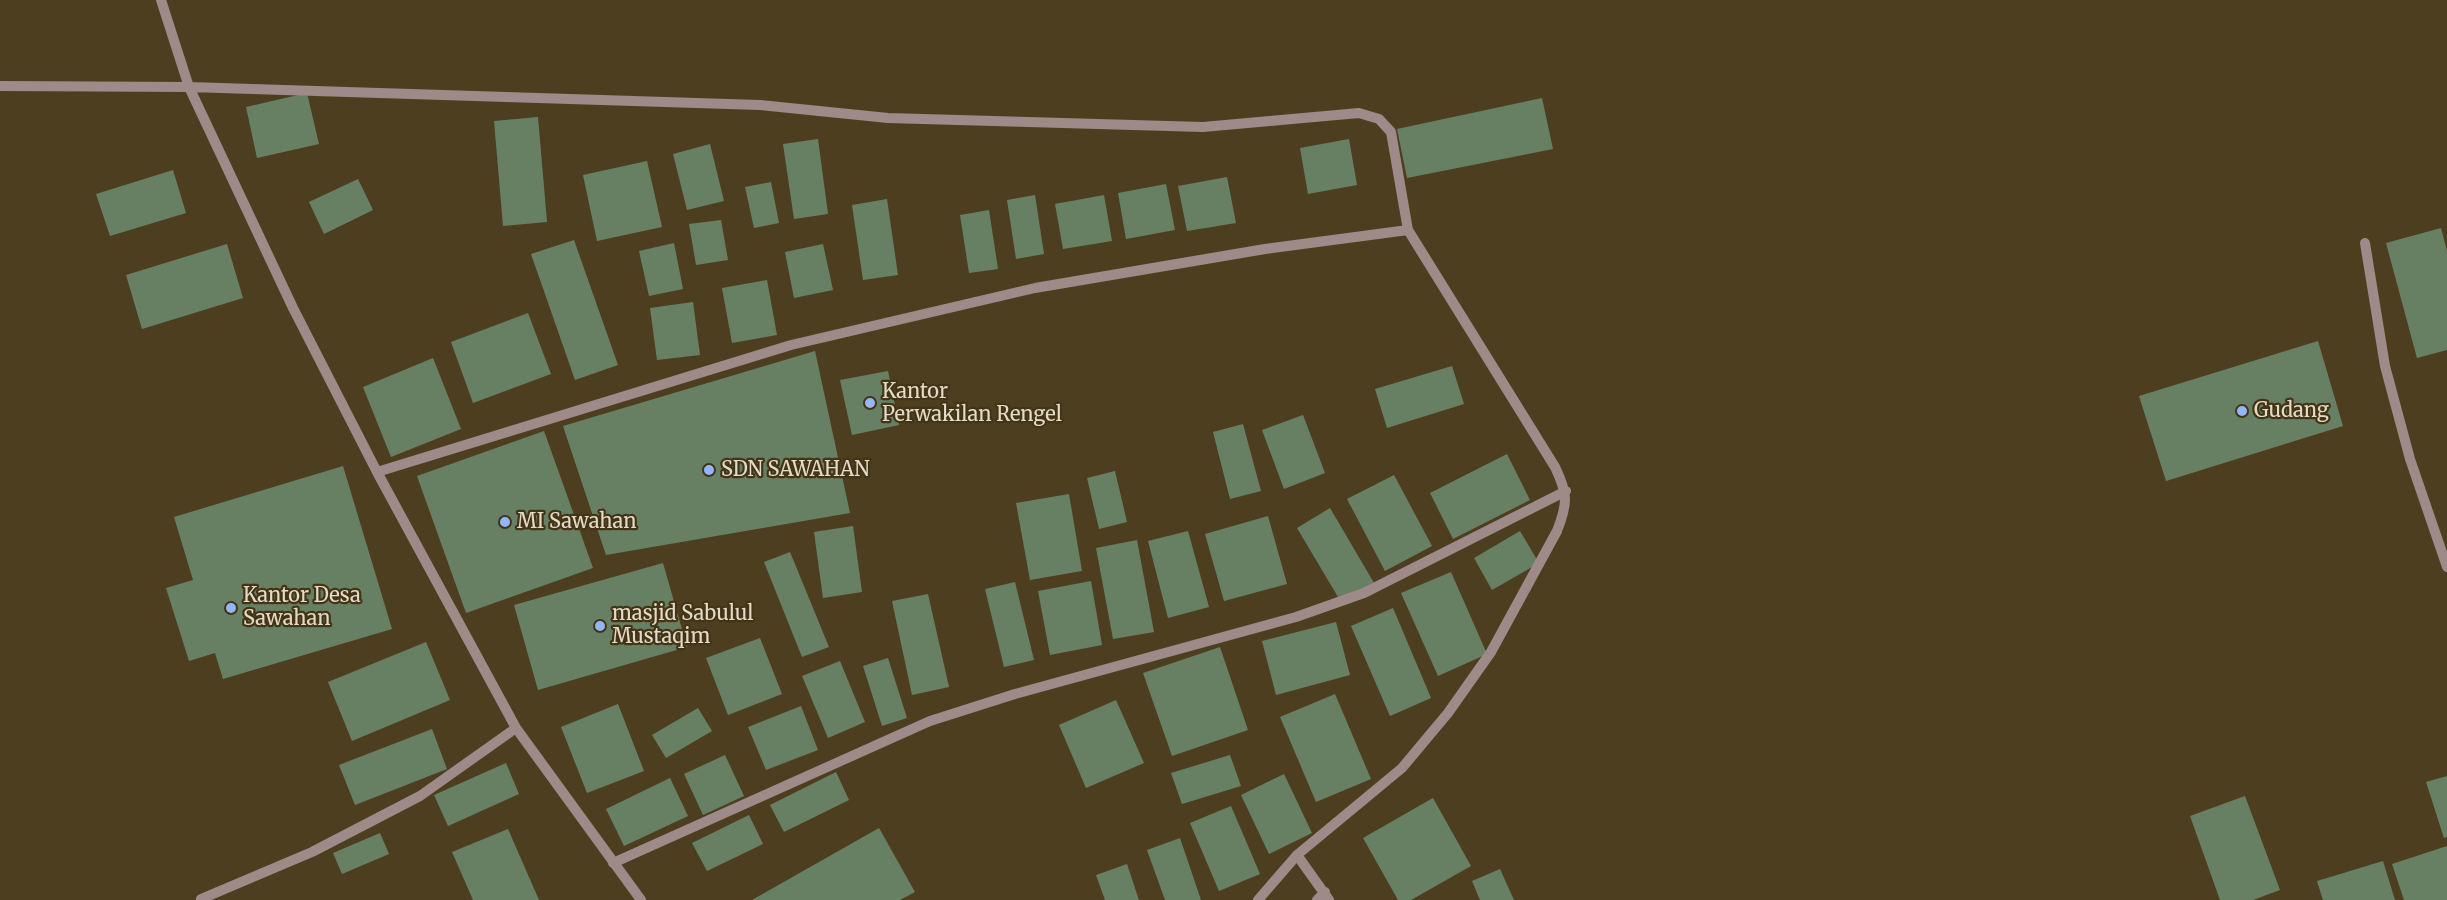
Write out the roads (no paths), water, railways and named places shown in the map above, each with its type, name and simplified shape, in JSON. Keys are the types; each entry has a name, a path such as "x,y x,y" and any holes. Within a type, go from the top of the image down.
{"street":[{"path":"161,0 189,87 293,308 377,472 516,728 641,900"},
{"path":"0,86 189,87 760,105 888,118 1203,127 1359,113 1380,119 1391,132 1408,230 1555,467 1566,491 1565,511 1557,531 1491,652 1448,713 1402,768 1300,859 1258,900"},
{"path":"377,472 790,345 1035,288 1265,249 1408,230"},
{"path":"2365,243 2385,366 2410,459 2447,567"},
{"path":"613,863 930,722 1015,694 1296,617 1365,593 1566,491"},
{"path":"201,899 312,852 420,796 516,728"},
{"path":"1300,859 1327,896 1317,900"}],"place":[{"name":"Kantor Perwakilan Rengel","path":"870,403"},
{"name":"Gudang","path":"2242,411"},
{"name":"SDN SAWAHAN","path":"709,470"},
{"name":"MI Sawahan","path":"505,522"},
{"name":"Kantor Desa Sawahan","path":"231,608"},
{"name":"masjid Sabulul Mustaqim","path":"600,626"}]}
